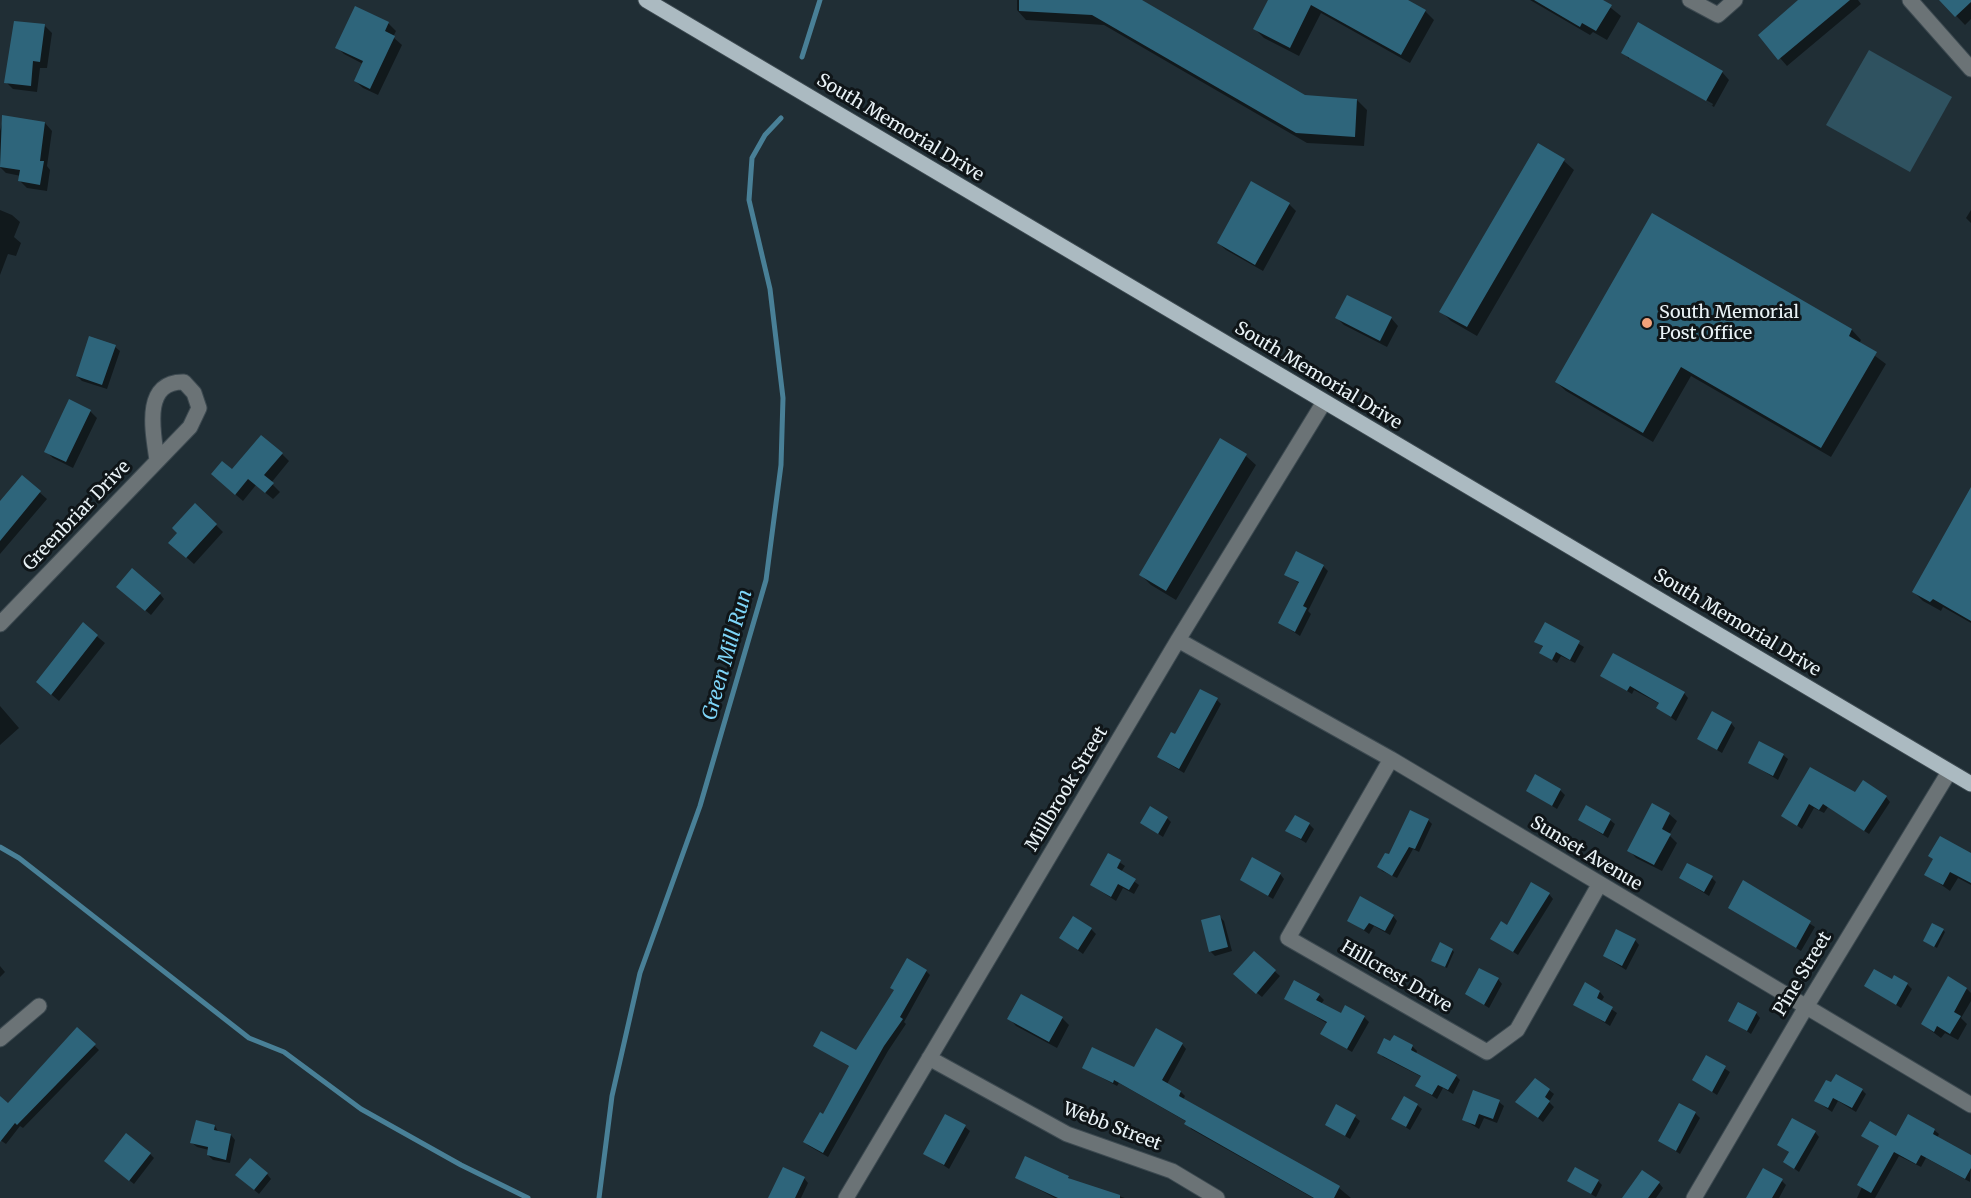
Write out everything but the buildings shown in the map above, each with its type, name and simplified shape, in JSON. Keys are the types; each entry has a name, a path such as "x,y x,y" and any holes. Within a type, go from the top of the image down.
{"main road":[{"name":"South Memorial Drive","path":"646,0 1971,784"}],"street":[{"path":"1690,0 1718,15 1735,0"},
{"path":"1910,0 1968,61"},
{"name":"Greenbriar Drive","path":"0,624 190,428 199,408 194,393 184,382 170,381 160,389 156,399 153,420 157,460"},
{"name":"Millbrook Street","path":"846,1198 1178,640 1324,402"},
{"name":"Sunset Avenue","path":"1178,640 1391,759 1971,1105"},
{"name":"Hillcrest Drive","path":"1391,759 1288,938 1486,1052 1517,1030 1599,885"},
{"name":"Pine Street","path":"1694,1198 1806,1007 1949,772"},
{"path":"0,1039 39,1006"},
{"name":"Webb Street","path":"929,1058 1067,1134 1172,1171 1217,1198"}],"shaded area":[{"path":"1869,50 1952,97 1910,172 1826,125"}],"waterway":[{"name":"Green Mill Run","path":"802,57 820,0"},
{"name":"Green Mill Run","path":"599,1198 612,1096 640,973 700,806 766,580 781,465 783,398 770,289 749,200 752,158 765,135 781,118"},
{"path":"0,847 19,858 249,1038 284,1052 361,1109 461,1165 528,1198"}],"place":[{"name":"South Memorial Post Office","path":"1647,323"}]}
